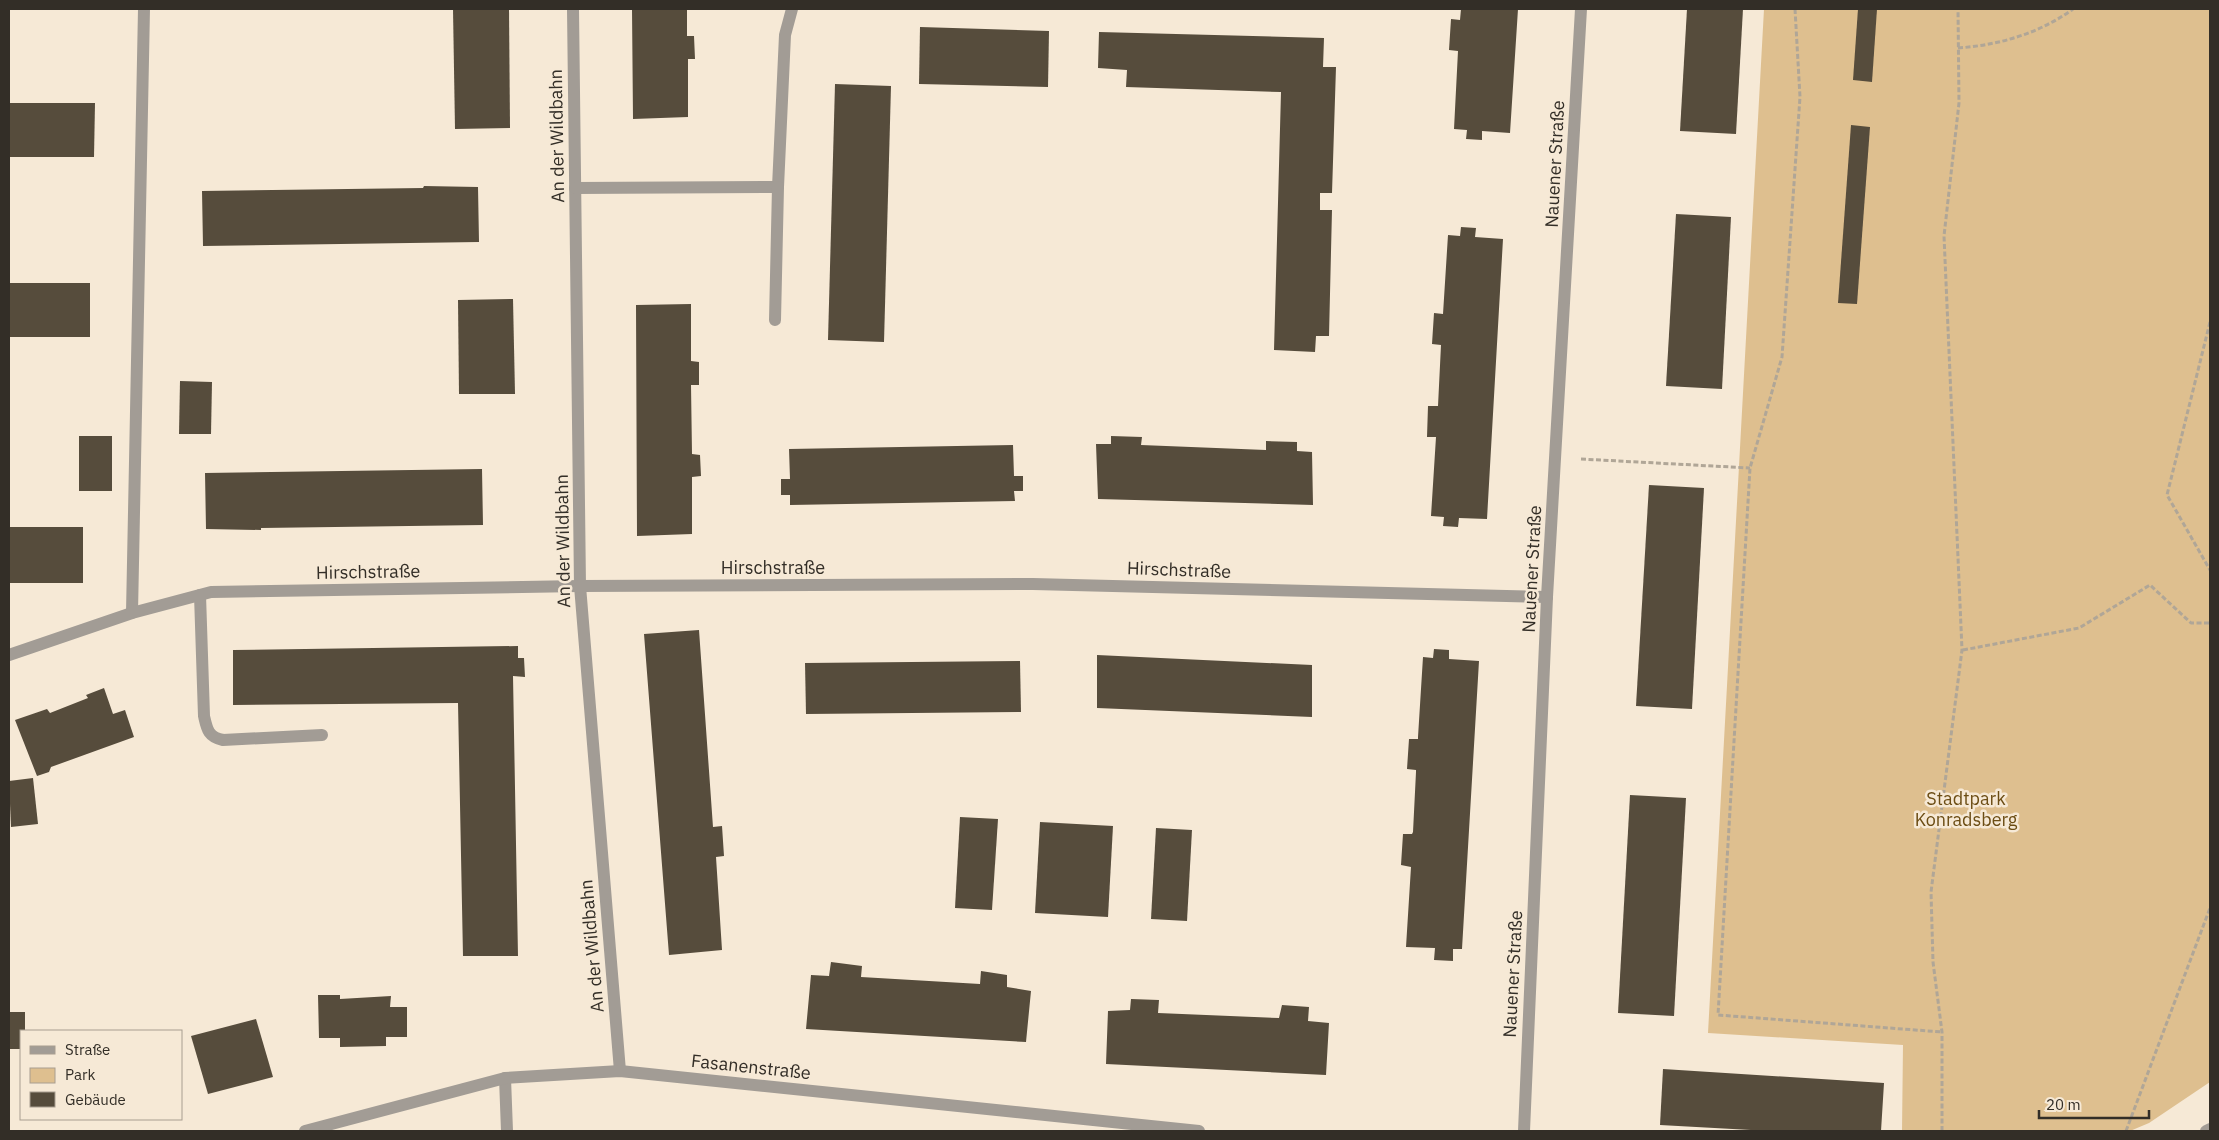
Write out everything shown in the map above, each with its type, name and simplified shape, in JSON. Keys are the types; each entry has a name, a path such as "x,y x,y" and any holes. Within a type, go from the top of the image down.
{"street":[{"path":"132,613 144,9"},
{"name":"An der Wildbahn","path":"574,9 580,586 620,1071"},
{"path":"775,320 778,187 785,35 792,9"},
{"name":"Nauener Straße","path":"1524,1131 1548,597 1581,9"},
{"path":"575,188 778,187"},
{"name":"Hirschstraße","path":"9,655 132,613 211,592 580,586 1033,584 1548,597"},
{"path":"200,595 204,716 207,732 215,738 222,740 322,735"},
{"name":"Fasanenstraße","path":"305,1131 504,1078 620,1071 1199,1131"},
{"path":"504,1078 507,1131"},
{"path":"2206,1131 2210,1129"}],"path":[{"path":"1795,9 1800,97 1782,357 1750,468 1718,1015 1942,1032"},
{"path":"1942,1131 1942,1032 1933,962 1931,892 1962,650 1944,236 1959,103 1958,9"},
{"path":"1958,48 2014,39 2057,21 2074,9"},
{"path":"2210,322 2167,495 2210,570"},
{"path":"1556,458 1750,468"},
{"path":"1962,650 2079,628 2150,585 2191,623 2210,623"},
{"path":"2126,1131 2210,908"}],"green space":[{"name":"Stadtpark Konradsberg","path":"1764,9 2210,9 2210,1082 2149,1123 2130,1131 1902,1131 1903,1045 1708,1033"}],"building":[{"path":"453,9 509,9 510,128 455,129"},
{"path":"632,9 687,9 687,36 694,36 695,59 688,59 688,117 633,119"},
{"path":"1461,9 1518,9 1510,133 1482,131 1482,140 1466,139 1467,130 1454,129 1458,51 1449,50 1451,19 1460,20"},
{"path":"1687,9 1743,9 1736,134 1680,131"},
{"path":"1858,9 1877,9 1872,82 1853,80"},
{"path":"920,27 1049,31 1048,87 919,84"},
{"path":"1099,32 1324,38 1323,67 1336,67 1332,193 1320,193 1320,210 1332,210 1329,336 1316,336 1315,352 1274,350 1281,92 1126,87 1127,70 1098,68"},
{"path":"835,84 891,86 884,342 828,340"},
{"path":"9,103 95,103 94,157 9,157"},
{"path":"1851,125 1870,127 1857,304 1838,303"},
{"path":"424,186 478,187 479,242 203,246 202,191 423,188"},
{"path":"1676,214 1731,217 1722,389 1666,386"},
{"path":"1461,227 1476,228 1475,237 1503,239 1487,519 1459,518 1458,527 1443,526 1444,517 1431,516 1436,437 1427,437 1428,406 1438,406 1441,345 1432,344 1434,313 1443,314 1448,235 1460,236"},
{"path":"9,283 90,283 90,337 9,337"},
{"path":"513,299 515,394 459,394 458,300"},
{"path":"691,304 691,361 699,362 699,385 691,385 692,454 700,455 701,476 692,477 692,534 637,536 636,305"},
{"path":"180,381 212,382 211,434 179,434"},
{"path":"79,436 112,436 112,491 79,491"},
{"path":"1111,436 1142,437 1141,445 1266,450 1266,441 1297,442 1297,451 1312,452 1313,505 1098,499 1096,444 1111,444"},
{"path":"1013,445 1014,476 1023,476 1023,491 1014,491 1015,501 790,505 790,495 781,495 781,479 790,479 789,449"},
{"path":"482,469 483,525 261,528 261,530 206,529 205,473"},
{"path":"1649,485 1704,488 1692,709 1636,706"},
{"path":"9,527 83,527 83,583 9,583"},
{"path":"699,630 713,827 722,826 724,856 716,857 722,950 669,955 644,634"},
{"path":"518,646 518,658 524,658 525,677 513,676 518,956 463,956 458,703 233,705 233,650"},
{"path":"1434,649 1449,650 1449,659 1479,661 1462,949 1453,949 1453,961 1434,960 1435,948 1406,947 1411,867 1401,865 1403,834 1412,834 1413,832 1416,770 1407,769 1409,739 1418,739 1423,657 1433,658"},
{"path":"1097,655 1312,665 1312,717 1097,708"},
{"path":"1020,661 1021,712 806,714 805,663"},
{"path":"104,688 113,714 125,710 134,737 51,767 49,772 37,776 15,720 47,709 50,713 88,698 86,695"},
{"path":"33,778 38,824 11,827 9,781"},
{"path":"1630,795 1686,798 1674,1016 1618,1013"},
{"path":"960,817 998,819 992,910 955,908"},
{"path":"1040,822 1113,826 1108,917 1035,913"},
{"path":"1156,828 1192,830 1187,921 1151,919"},
{"path":"831,962 862,966 861,977 980,984 981,971 1007,975 1007,987 1031,991 1026,1042 806,1029 811,975 829,976"},
{"path":"318,995 340,995 340,999 391,996 390,1007 407,1007 407,1037 386,1037 386,1046 340,1047 340,1038 319,1038"},
{"path":"1131,999 1159,1000 1158,1013 1279,1018 1282,1005 1309,1007 1308,1021 1329,1023 1326,1075 1106,1064 1108,1011 1130,1010"},
{"path":"9,1012 25,1012 25,1030 20,1030 20,1049 9,1049"},
{"path":"256,1019 273,1077 208,1094 191,1036"},
{"path":"1663,1069 1884,1083 1881,1131 1769,1131 1660,1125"}]}
